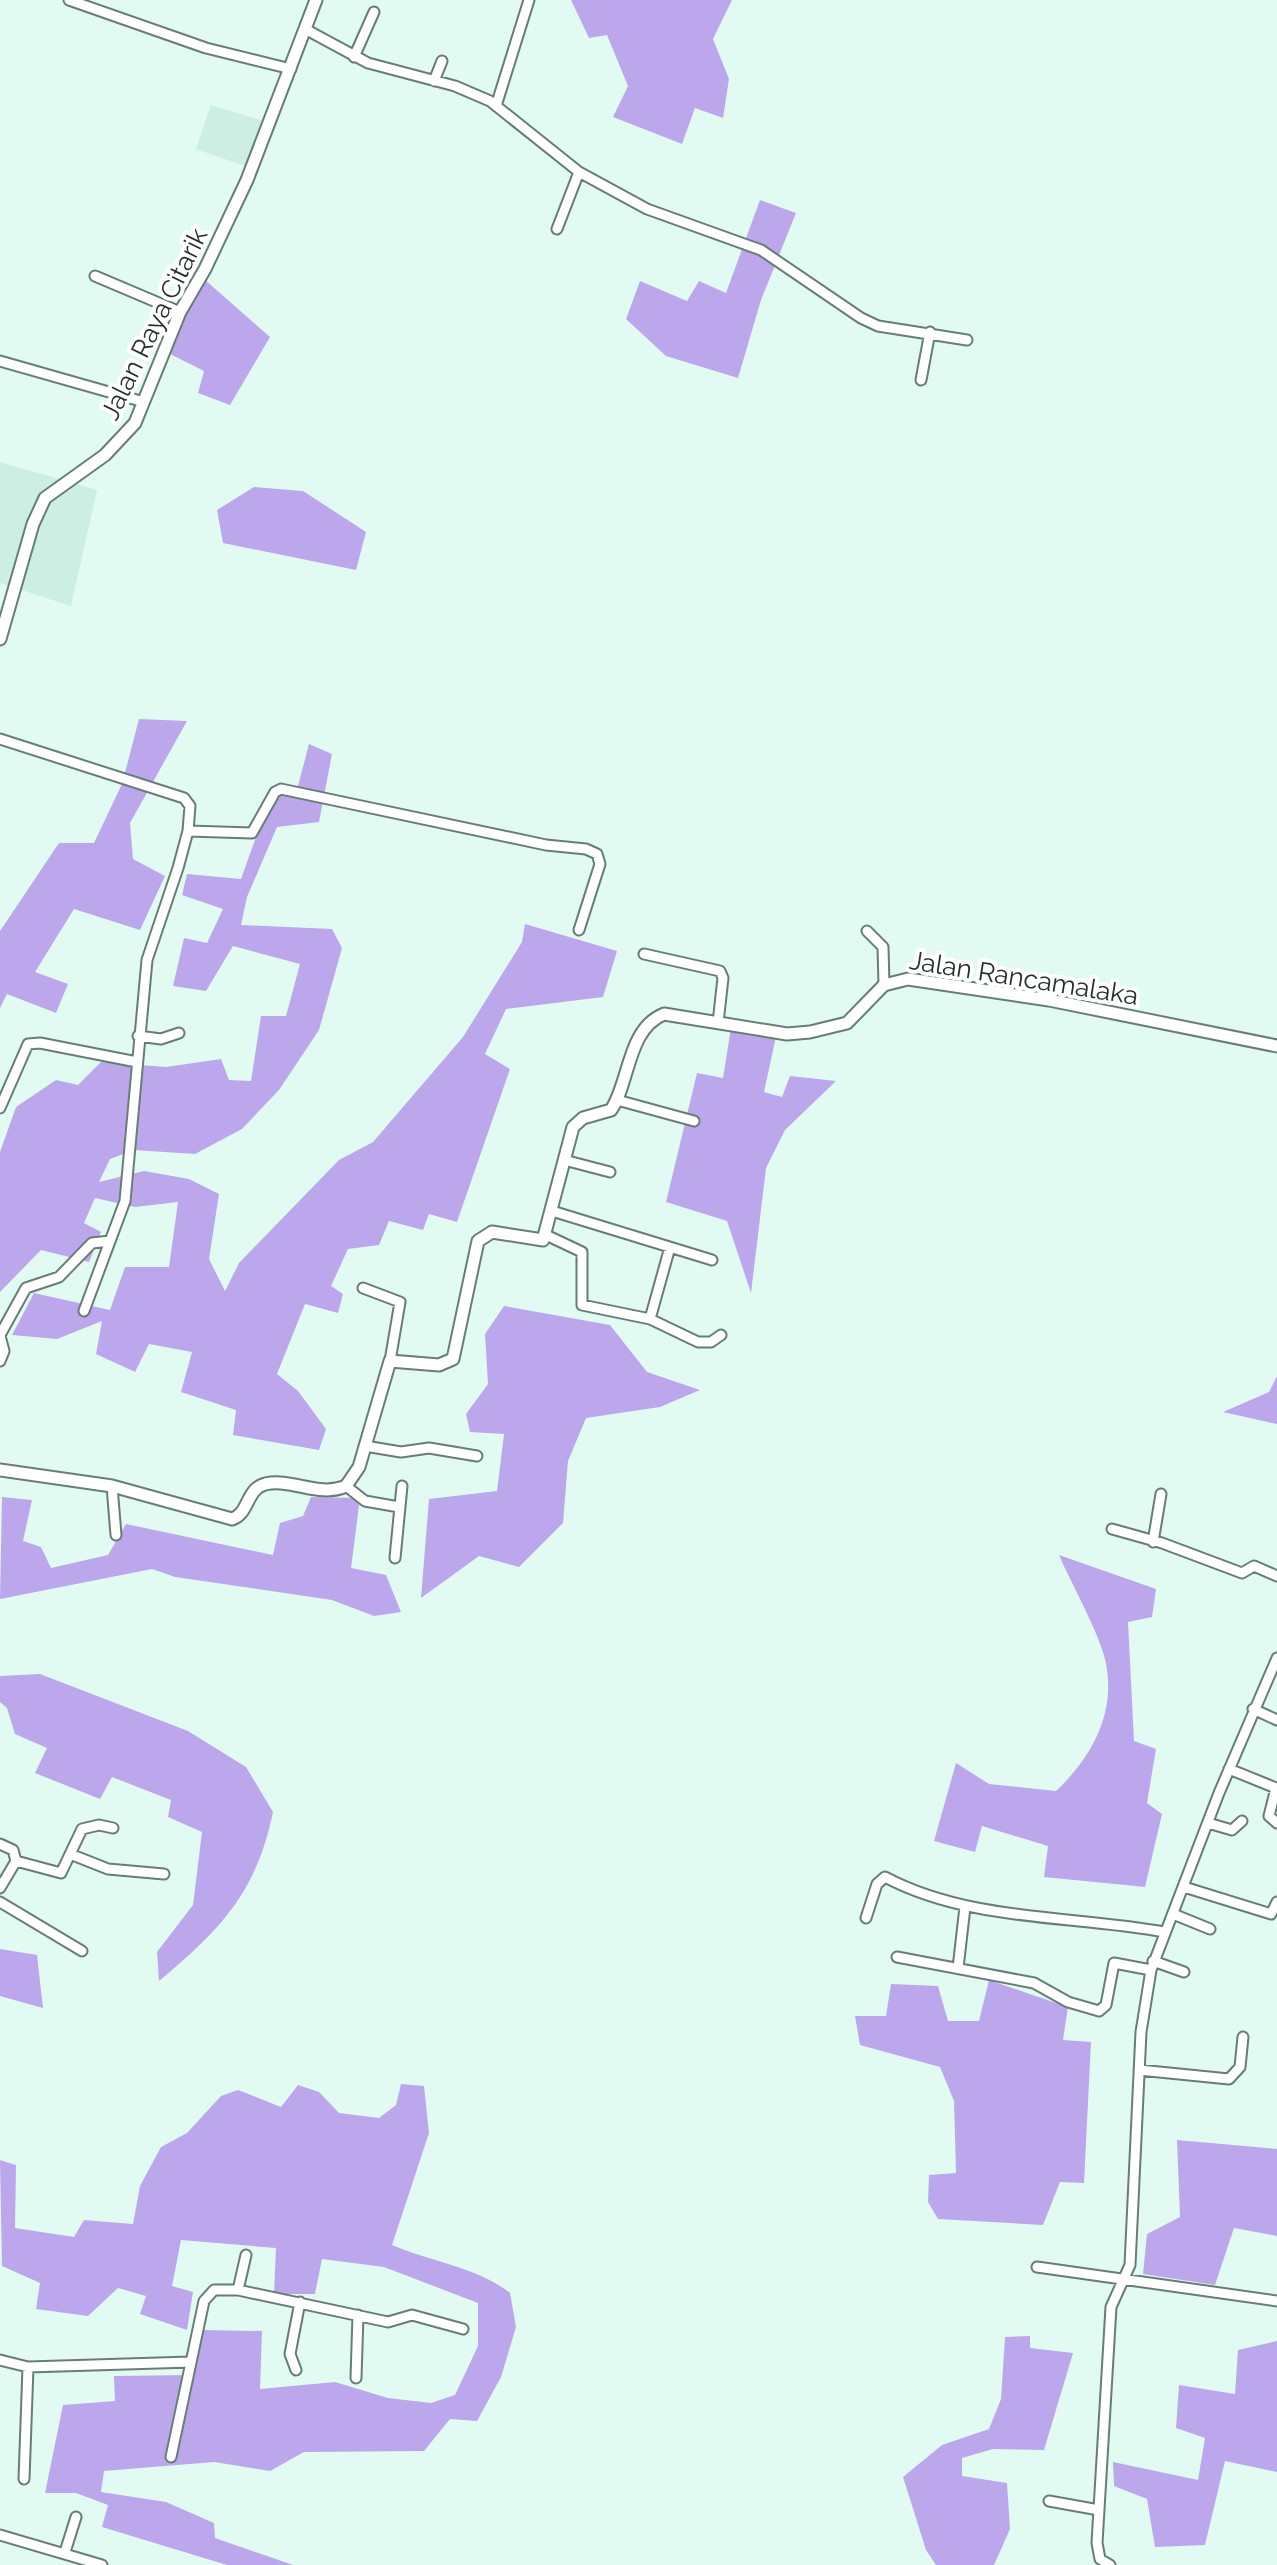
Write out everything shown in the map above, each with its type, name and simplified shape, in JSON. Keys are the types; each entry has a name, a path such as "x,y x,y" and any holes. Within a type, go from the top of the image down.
{"street":[{"path":"69,0 206,48 291,69"},
{"name":"Jalan Raya Citarik","path":"0,639 33,524 45,498 127,435 144,402 180,312 247,180 316,0"},
{"path":"496,106 529,0"},
{"path":"354,57 374,12"},
{"path":"305,29 354,57 391,71 475,93 579,172 647,209 761,250 861,318 878,326 967,340"},
{"path":"434,81 442,61"},
{"path":"557,229 579,172"},
{"path":"95,276 180,312"},
{"path":"921,380 930,332"},
{"path":"0,361 144,402"},
{"path":"0,739 184,798 190,806 188,831 147,960 125,1201 84,1311"},
{"path":"188,831 252,833 275,792 281,789 546,845 586,849 597,854 600,864 579,930"},
{"path":"867,931 883,947 884,985"},
{"path":"644,954 720,971 723,978 718,1023"},
{"name":"Jalan Rancamalaka","path":"617,1100 632,1054 654,1019 669,1014 787,1034 826,1030 853,1019 884,985 908,979 1049,1000 1277,1046"},
{"path":"138,1036 161,1039 179,1033"},
{"path":"1,1104 28,1044 40,1043 137,1062"},
{"path":"390,1361 439,1365 453,1359 481,1236 495,1232 538,1241 546,1235 564,1160 577,1122 611,1110 617,1100 694,1121"},
{"path":"564,1160 610,1172"},
{"path":"552,1211 712,1260"},
{"path":"546,1235 574,1245 582,1252 582,1305 650,1319 698,1342 711,1342 721,1335"},
{"path":"0,1361 4,1351 0,1335 26,1288 59,1277 92,1243 110,1241"},
{"path":"650,1319 670,1247"},
{"path":"0,1470 112,1486 232,1519 241,1514 251,1494 263,1485 279,1483 314,1491 346,1486 359,1467 390,1361 400,1302 363,1288"},
{"path":"365,1446 401,1452 429,1448 477,1456"},
{"path":"112,1486 116,1535"},
{"path":"346,1486 354,1496 365,1501 399,1507"},
{"path":"395,1558 402,1486"},
{"path":"1153,1542 1161,1494"},
{"path":"1112,1529 1242,1573 1254,1566 1277,1576"},
{"path":"1110,2565 1097,2554 1111,2307 1130,2265 1139,2070 1152,1966 1253,1709 1277,1658"},
{"path":"1253,1709 1277,1720"},
{"path":"1229,1769 1276,1788 1269,1816 1277,1823"},
{"path":"1208,1823 1232,1830 1242,1821"},
{"path":"16,1861 61,1873 82,1829 99,1825 113,1828"},
{"path":"0,1844 13,1850 16,1861 0,1888"},
{"path":"70,1854 108,1869 164,1874"},
{"path":"866,1918 882,1877 909,1890 965,1907 1164,1932"},
{"path":"1184,1887 1271,1914 1277,1902"},
{"path":"0,1902 82,1951"},
{"path":"958,1968 965,1907"},
{"path":"1173,1914 1210,1929"},
{"path":"897,1957 1034,1983 1068,2002 1099,2011 1106,2005 1114,1963 1184,1972"},
{"path":"1139,2070 1229,2079 1240,2067 1243,2037"},
{"path":"238,2290 246,2255"},
{"path":"1037,2267 1277,2301"},
{"path":"171,2457 207,2294 222,2288 238,2290 393,2323 412,2315 463,2329"},
{"path":"296,2370 290,2354 300,2302"},
{"path":"356,2378 358,2315"},
{"path":"0,2360 28,2367 191,2362"},
{"path":"24,2479 28,2367"},
{"path":"1049,2501 1099,2510"},
{"path":"65,2552 76,2517"},
{"path":"0,2535 102,2565"}],"shaded area":[{"path":"571,0 732,0 713,39 729,79 723,118 695,108 682,144 613,117 628,86 607,35 589,38"},
{"path":"211,105 267,122 247,167 196,149"},
{"path":"760,200 796,213 761,300 738,378 666,356 626,319 640,281 687,301 699,281 726,293"},
{"path":"204,279 270,337 230,405 198,393 204,371 168,353 181,305"},
{"path":"0,462 97,490 71,606 0,583"},
{"path":"254,487 303,491 366,532 356,570 223,543 217,510"},
{"path":"139,719 187,721 130,823 133,859 165,876 140,930 74,909 35,972 68,984 56,1013 7,994 0,1008 0,931 59,843 94,843 122,784"},
{"path":"309,744 332,754 319,822 277,827 247,897 241,925 332,929 342,948 319,1030 279,1090 242,1129 195,1154 134,1150 110,1159 99,1182 144,1171 189,1179 219,1194 209,1259 225,1291 239,1263 339,1160 373,1142 463,1037 522,942 525,924 617,951 603,997 506,1009 485,1054 510,1069 457,1222 429,1214 423,1230 389,1221 379,1245 348,1249 331,1286 343,1294 338,1313 305,1304 277,1374 298,1391 326,1429 319,1450 233,1435 236,1410 181,1392 192,1352 149,1344 135,1372 96,1354 102,1321 57,1339 12,1335 34,1293 110,1310 125,1267 169,1267 178,1202 135,1207 95,1198 84,1223 101,1232 89,1262 41,1250 0,1292 0,1152 16,1107 56,1080 78,1085 101,1062 166,1067 221,1059 229,1080 251,1081 261,1016 286,1016 300,964 233,946 206,991 173,986 184,938 207,943 223,909 182,895 187,874 241,879 270,798 297,790"},
{"path":"731,1028 777,1032 764,1092 782,1097 790,1076 836,1081 785,1130 766,1168 751,1293 727,1221 666,1202 697,1073 723,1078"},
{"path":"504,1306 610,1325 647,1372 700,1390 660,1407 586,1418 568,1461 563,1523 519,1567 479,1556 421,1598 429,1499 497,1491 504,1434 470,1432 466,1414 488,1384 485,1334"},
{"path":"1277,1376 1277,1424 1223,1412 1269,1392"},
{"path":"2,1497 32,1500 23,1541 41,1547 51,1568 108,1555 126,1524 273,1555 280,1523 303,1516 311,1497 360,1498 351,1568 386,1575 401,1612 374,1616 332,1600 175,1577 152,1569 0,1599"},
{"path":"1059,1555 1156,1589 1152,1617 1128,1622 1134,1741 1156,1749 1147,1803 1162,1814 1145,1887 1044,1877 1048,1846 982,1826 975,1852 934,1841 956,1763 989,1784 1056,1791 1080,1764 1098,1734 1107,1700 1106,1664 1093,1625"},
{"path":"40,1674 188,1731 246,1767 273,1812 257,1865 233,1907 201,1944 159,1981 157,1952 193,1905 202,1832 168,1817 171,1800 112,1777 100,1799 35,1773 47,1748 15,1734 7,1708 0,1702 0,1676"},
{"path":"0,1949 37,1955 43,2008 0,1996"},
{"path":"989,1980 1068,2007 1063,2040 1091,2042 1084,2183 1060,2182 1043,2225 938,2219 928,2202 929,2175 956,2173 954,2101 940,2067 860,2045 855,2016 886,2016 891,1984 938,1986 948,2021 979,2021"},
{"path":"401,2084 424,2086 429,2133 392,2245 483,2277 510,2293 516,2327 501,2377 477,2421 450,2419 424,2451 304,2452 270,2471 214,2462 104,2471 101,2492 166,2502 214,2523 215,2538 293,2565 227,2565 102,2527 108,2505 76,2493 45,2493 63,2405 115,2401 114,2376 192,2375 200,2330 262,2331 260,2389 335,2382 388,2398 431,2403 455,2395 478,2346 478,2303 384,2267 322,2259 315,2294 274,2294 276,2248 181,2240 172,2286 193,2292 187,2330 140,2314 146,2296 118,2288 88,2316 36,2309 40,2283 2,2266 0,2160 16,2165 15,2228 74,2237 84,2220 133,2224 140,2186 161,2147 187,2133 221,2096 238,2090 281,2107 298,2085 319,2092 339,2113 379,2118 396,2105"},
{"path":"1177,2140 1277,2149 1277,2236 1234,2228 1215,2285 1143,2274 1147,2234 1180,2217"},
{"path":"1030,2336 1030,2348 1073,2353 1044,2450 993,2449 962,2458 962,2476 1007,2483 1010,2529 994,2565 936,2565 926,2550 903,2477 942,2445 989,2429 1001,2399 1005,2337"},
{"path":"1277,2341 1277,2472 1225,2461 1205,2545 1155,2547 1147,2499 1114,2486 1113,2462 1198,2480 1205,2438 1176,2428 1179,2385 1235,2394 1238,2350"}]}
